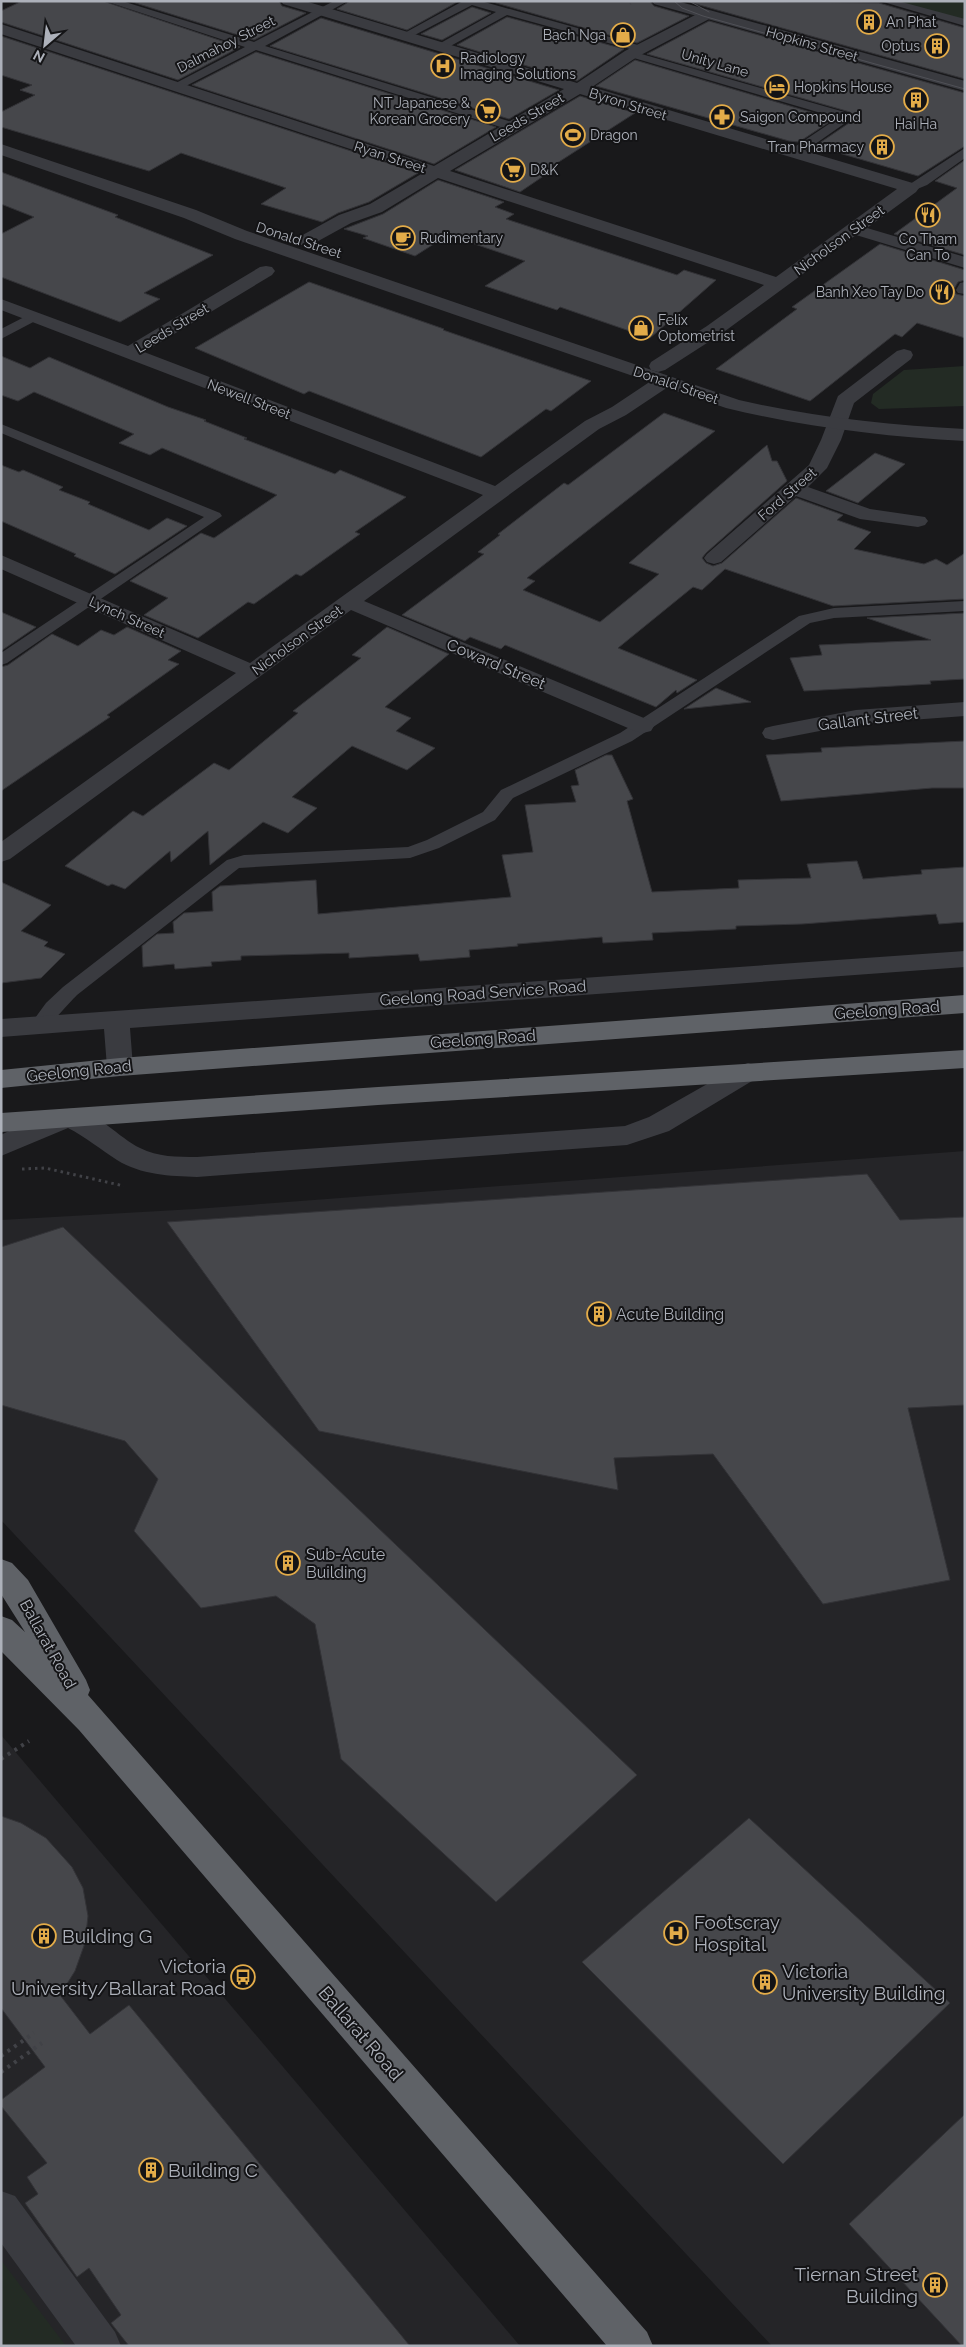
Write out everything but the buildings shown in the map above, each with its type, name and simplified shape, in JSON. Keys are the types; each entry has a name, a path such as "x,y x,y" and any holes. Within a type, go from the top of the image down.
{"highway":[{"name":"Geelong Road","path":"1,1079 120,1066 965,1004"},
{"path":"1,1123 965,1059"},
{"name":"Ballarat Road","path":"1,1572 17,1589 91,1720"},
{"name":"Ballarat Road","path":"1,1630 91,1720 633,2346"}],"street":[{"name":"Byron Street","path":"288,1 910,188"},
{"name":"Hopkins Street","path":"668,2 706,15 965,86"},
{"name":"Leeds Street","path":"301,247 337,222 376,208 565,94 580,88 636,52 706,15"},
{"name":"Ryan Street","path":"1,29 779,284"},
{"name":"Donald Street","path":"1,149 190,214 301,247 428,298 526,332 580,339 744,407 903,432 965,435"},
{"name":"Nicholson Street","path":"1,854 496,493 592,425 619,411 661,373 703,351 714,330 910,188"},
{"name":"Leeds Street","path":"301,247 323,247 359,224 376,208"},
{"path":"853,229 965,263"},
{"name":"Donald Street","path":"323,247 380,270 428,298"},
{"name":"Leeds Street","path":"130,353 266,271"},
{"name":"Newell Street","path":"1,304 496,493"},
{"name":"Ford Street","path":"714,558 821,463 834,422 845,400 904,355"},
{"name":"Donald Street","path":"862,426 965,427"},
{"path":"792,488 867,515 918,521"},
{"name":"Lynch Street","path":"1,561 253,672"},
{"name":"Coward Street","path":"349,602 643,726"},
{"name":"Gallant Street","path":"772,732 856,717 965,710"},
{"name":"Geelong Road Service Road","path":"1,1028 965,959"},
{"path":"116,1019 120,1066"},
{"path":"1,1146 68,1119 98,1132 128,1154 143,1161 173,1167 627,1135 659,1124 748,1072"},
{"path":"1,2210 101,2346"}],"lane":[{"path":"110,1 511,126"},
{"name":"Dalmahoy Street","path":"176,87 344,1"},
{"path":"405,36 469,1 636,52"},
{"path":"885,1 965,23"},
{"path":"441,47 504,12"},
{"name":"Unity Lane","path":"636,52 844,116 845,119 794,153"},
{"path":"820,120 828,125 826,133"},
{"name":"Nicholson Street","path":"910,188 923,182 965,152"},
{"path":"1,335 34,316"},
{"path":"1,428 215,516 1,660"},
{"path":"39,1025 53,1007 70,991 233,864 244,861 416,851 489,816 495,811 500,799 507,794 626,737 813,616 834,613 965,606"}],"path":[{"path":"19,1170 45,1168 132,1187"},
{"path":"1,1759 29,1740"},
{"path":"1,2056 34,2032"},
{"path":"1,2072 42,2043"}],"shaded area":[{"path":"894,1 965,1 965,20"},
{"path":"965,366 965,406 879,409 871,403 873,394 904,370"},
{"name":"Footscray Hospital","path":"965,1151 965,2346 772,2346 1,1520 1,1220 195,1209"},
{"path":"1,1735 520,2346 1,2346"},
{"path":"1,2260 66,2346 1,2346"}],"tram line":[{"path":"674,1 682,8 703,16 965,89"},
{"path":"689,1 709,12"}],"place":[{"name":"An Phat","path":"869,22"},
{"name":"Bạch Nga","path":"623,35"},
{"name":"Optus","path":"937,46"},
{"name":"Radiology Imaging Solutions","path":"443,66"},
{"name":"Hopkins House","path":"777,87"},
{"name":"Hai Ha","path":"916,100"},
{"name":"NT Japanese & Korean Grocery","path":"488,111"},
{"name":"Saigon Compound","path":"722,117"},
{"name":"Dragon","path":"573,135"},
{"name":"Tran Pharmacy","path":"882,147"},
{"name":"D&K","path":"513,170"},
{"name":"Co Tham Can To","path":"928,215"},
{"name":"Rudimentary","path":"403,238"},
{"name":"Banh Xeo Tay Do","path":"942,292"},
{"name":"Felix Optometrist","path":"641,328"},
{"name":"Acute Building","path":"599,1314"},
{"name":"Sub-Acute Building","path":"288,1563"},
{"name":"Footscray Hospital","path":"676,1933"},
{"name":"Building G","path":"44,1936"},
{"name":"Victoria University/Ballarat Road","path":"243,1977"},
{"name":"Victoria University Building","path":"765,1982"},
{"name":"Building C","path":"151,2170"},
{"name":"Tiernan Street Building","path":"935,2285"}]}
